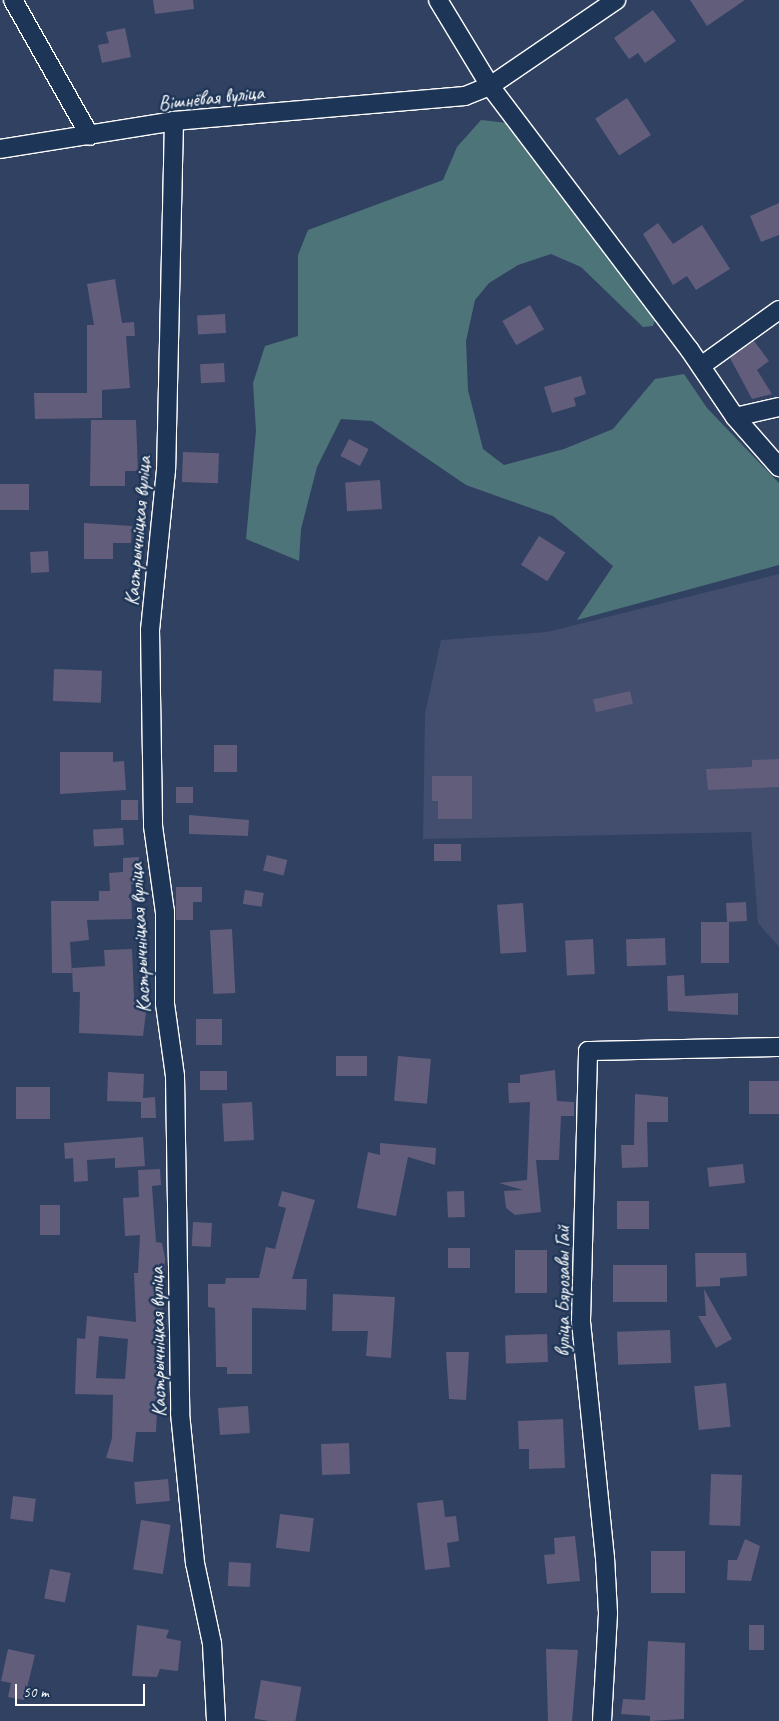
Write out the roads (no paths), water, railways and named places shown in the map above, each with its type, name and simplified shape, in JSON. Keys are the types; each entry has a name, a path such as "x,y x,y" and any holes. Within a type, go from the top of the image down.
{"street":[{"path":"13,0 90,136"},
{"path":"438,0 490,86 700,366 735,417 779,467"},
{"name":"Вішнёвая вуліца","path":"0,149 174,121 465,96 490,86 616,0"},
{"name":"Кастрычніцкая вуліца","path":"174,121 166,470 150,630 153,826 164,912 165,1004 175,1076 180,1413 195,1563 212,1644 216,1721"},
{"path":"700,366 779,310"},
{"path":"735,417 779,407"},
{"name":"вуліца Бярозавы Гай","path":"602,1721 606,1567 581,1321 588,1052 779,1047"}]}
